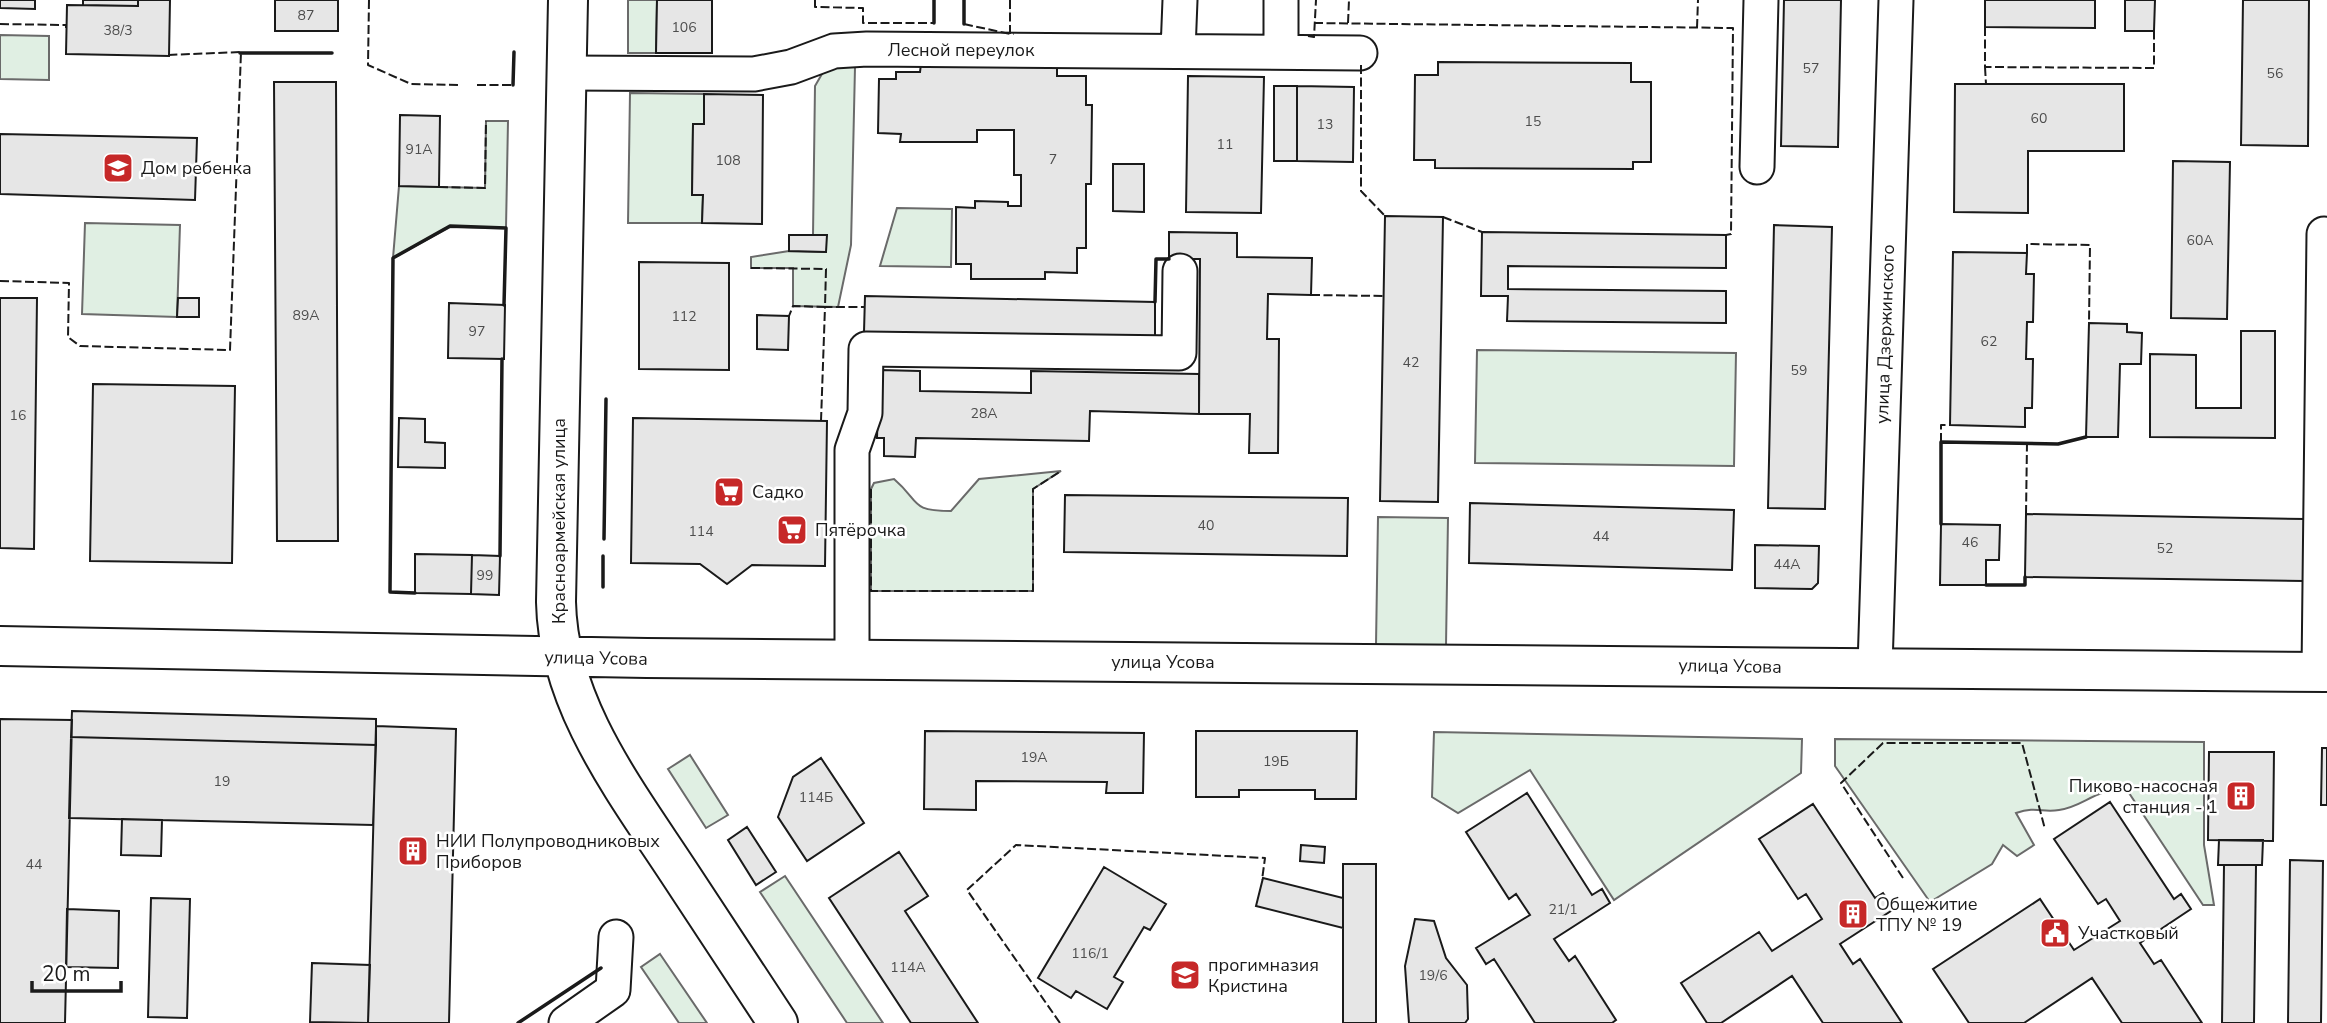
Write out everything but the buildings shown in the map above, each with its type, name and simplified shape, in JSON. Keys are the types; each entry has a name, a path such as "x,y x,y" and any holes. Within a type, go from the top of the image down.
{"main road":[{"name":"Красноармейская улица","path":"568,0 556,602 562,657 578,704 615,775 778,1023"},
{"name":"улица Усова","path":"0,646 562,657 2323,672"}],"street":[{"path":"1178,51 1180,0"},
{"path":"1281,0 1281,52"},
{"path":"1758,167 1761,0"},
{"name":"улица Дзержинского","path":"1875,667 1896,0"},
{"name":"Лесной переулок","path":"566,73 754,74 791,67 834,51 867,49 1360,53"},
{"path":"2323,672 2324,234"},
{"path":"852,660 852,450 865,413 866,349 1179,353 1180,271"},
{"path":"566,1023 613,990 616,937"}],"green space":[{"path":"628,0 657,0 656,53 628,53"},
{"path":"0,35 49,36 49,80 0,79"},
{"path":"826,67 855,67 851,245 838,307 793,306 793,268 751,268 751,257 789,251 826,252 826,236 813,235 815,86"},
{"path":"630,93 704,94 704,124 693,125 692,195 703,195 702,223 628,223"},
{"path":"486,121 508,121 506,228 450,227 393,258 399,186 485,188"},
{"path":"897,208 952,209 951,267 880,266"},
{"path":"85,223 180,225 177,317 82,314"},
{"path":"1477,350 1736,353 1734,466 1475,463"},
{"path":"1061,471 1033,489 1033,591 871,591 871,489 874,483 894,479 922,507 951,511 979,479"},
{"path":"1378,517 1448,518 1446,645 1376,645"},
{"path":"1434,732 1802,739 1801,773 1614,900 1530,770 1458,813 1432,797"},
{"path":"1835,739 2204,742 2204,845 2214,905 2203,905 2127,790 2098,794 2059,810 2016,813 2034,845 2017,856 2003,845 1992,864 1930,902 1835,766"},
{"path":"690,755 728,815 706,828 668,769"},
{"path":"785,876 883,1023 847,1023 760,892"},
{"path":"660,954 707,1023 679,1023 641,967"}],"fence":[{"path":"369,0 368,65 411,84 460,85"},
{"path":"815,0 815,7 863,8 863,23 934,23"},
{"path":"1010,0 1010,34 1014,34"},
{"path":"1308,36 1314,37 1316,0"},
{"path":"1348,23 1349,0"},
{"path":"1697,28 1698,0"},
{"path":"1314,23 1733,28 1731,234 1726,235"},
{"path":"0,24 66,25 66,28"},
{"path":"964,24 1010,34"},
{"path":"1985,27 1985,67 2154,68 2154,31"},
{"path":"0,281 69,283 68,337 80,346 230,350 241,52 166,55"},
{"path":"1361,65 1361,191 1385,216"},
{"path":"1985,67 1986,84"},
{"path":"477,85 513,85"},
{"path":"439,187 485,188 486,121"},
{"path":"1443,217 1482,232"},
{"path":"2027,253 2027,244 2090,245 2089,323"},
{"path":"751,268 826,269 825,307 793,306 789,316"},
{"path":"1311,295 1384,296"},
{"path":"821,421 825,307 865,307"},
{"path":"1941,442 1941,425 1950,425"},
{"path":"2026,514 2027,443"},
{"path":"871,489 871,591 1033,591 1033,489 1061,471"},
{"path":"1903,878 1841,783 1883,743 2022,743 2045,829"},
{"path":"1060,1023 967,890 1016,845 1265,858 1262,880"}],"wall":[{"path":"934,0 934,23"},
{"path":"964,0 964,24"},
{"path":"513,85 514,52"},
{"path":"240,53 332,53"},
{"path":"415,593 390,592 393,258 450,226 506,228 504,305"},
{"path":"1155,302 1156,259 1169,259"},
{"path":"500,556 502,359"},
{"path":"604,539 606,399"},
{"path":"1941,524 1941,442 2058,444 2086,437"},
{"path":"603,556 603,587"},
{"path":"1986,585 2025,585 2025,577"},
{"path":"518,1023 601,968"}],"place":[{"name":"Дом ребенка","path":"118,168"},
{"name":"Садко","path":"729,492"},
{"name":"Пятёрочка","path":"792,530"},
{"name":"Пиково-насосная станция - 1","path":"2241,796"},
{"name":"НИИ Полупроводниковых Приборов","path":"413,851"},
{"name":"Общежитие ТПУ № 19","path":"1853,914"},
{"name":"Участковый","path":"2055,933"},
{"name":"прогимназия Кристина","path":"1185,975"}]}
